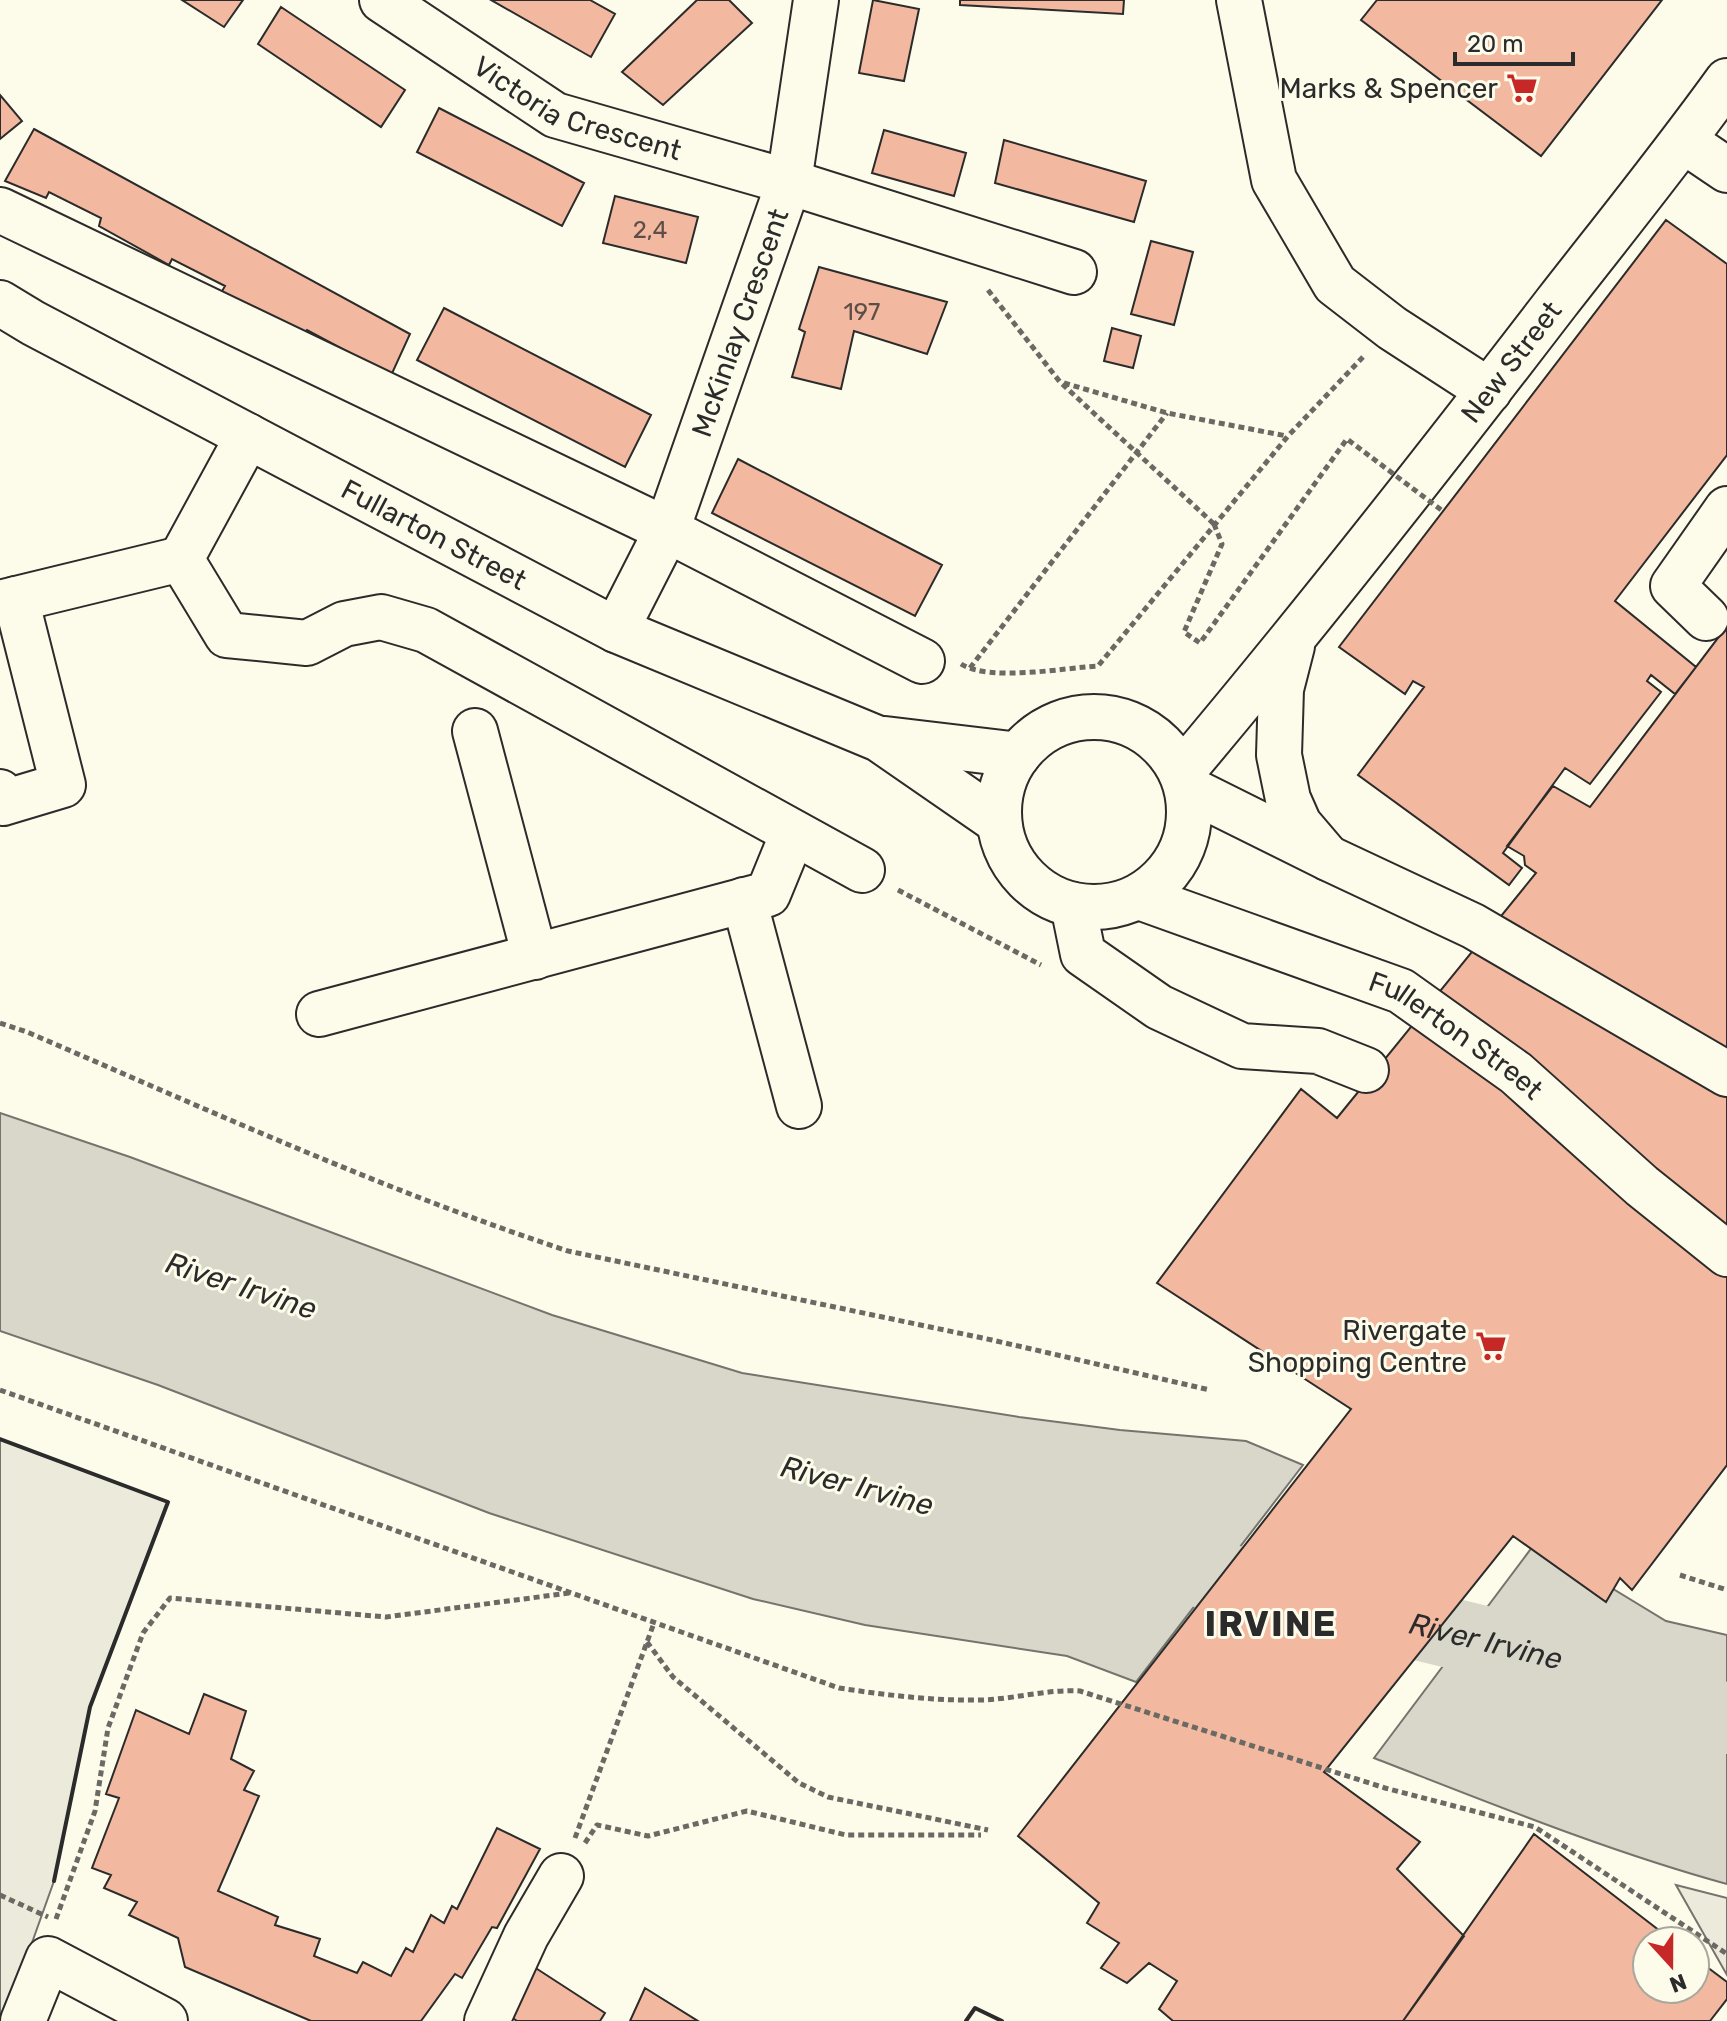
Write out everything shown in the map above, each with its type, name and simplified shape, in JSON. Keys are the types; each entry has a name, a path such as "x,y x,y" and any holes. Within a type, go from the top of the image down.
{"street":[{"name":"Victoria Crescent","path":"382,0 555,115 789,182 1074,272"},
{"name":"McKinlay Crescent","path":"616,630 667,530 789,182 816,0"},
{"path":"1239,0 1274,180 1335,284 1392,328 1489,391"},
{"name":"New Street","path":"1184,780 1684,141 1727,81"},
{"path":"1684,141 1727,170"},
{"path":"0,210 667,530 922,661"},
{"name":"Fullarton Street","path":"0,303 616,630 879,739 999,822"},
{"path":"0,792 3,803 63,785 8,601 181,559 248,436"},
{"path":"1706,618 1673,586 1727,509"},
{"path":"181,559 227,635 307,643 344,624 381,617 426,630 862,870"},
{"name":"New Street","path":"1293,640 1281,689 1279,755 1288,799 1299,824 1328,858"},
{"path":"1105,717 1136,726 1163,745 1184,780 1190,820 1182,851 1164,878 1139,897 1107,907 1073,905 1046,894 1023,876 1007,851 999,822 1000,798 1006,776 1018,755 1042,733 1072,719 1105,717"},
{"path":"475,731 535,957"},
{"name":"Fullarton Street","path":"879,739 1018,755"},
{"path":"1184,780 1328,858 1473,926 1727,1074"},
{"path":"319,1014 768,894 793,833"},
{"name":"Fullerton Street","path":"1139,897 1401,991 1516,1073 1642,1186 1727,1254"},
{"path":"744,900 799,1106"},
{"path":"1073,905 1083,954 1159,1007 1242,1046 1318,1051 1366,1070"},
{"path":"487,2021 526,1936 561,1876"},
{"path":"23,2021 48,1959 165,2021"}],"path":[{"path":"986,288 1060,382 1214,524 1222,544 1184,632 1200,643 1347,439 1444,512"},
{"path":"922,661 951,658 969,669 1030,673 1098,666 1288,436 1392,328"},
{"path":"1060,382 1167,413 1288,436"},
{"path":"969,669 1167,413"},
{"path":"862,870 1046,968 1083,954"},
{"path":"0,1023 329,1162 568,1251 992,1340 1210,1390"},
{"path":"0,1390 839,1688 913,1698 983,1700 1060,1690 1080,1691 1385,1788 1535,1827 1727,1954"},
{"path":"1680,1575 1727,1590"},
{"path":"56,1920 95,1811 108,1728 143,1633 170,1598 386,1617 570,1593"},
{"path":"561,1876 654,1623"},
{"path":"647,1642 673,1677 799,1783 828,1797 988,1830"},
{"path":"561,1876 597,1825 648,1836 747,1811 846,1835 981,1835"}],"shaded area":[{"path":"0,1439 168,1502 90,1707 54,1881 4,2021 0,2021"},
{"path":"1676,1885 1727,1898 1727,1975 1711,1947 1711,1925 1699,1925"}],"water":[{"path":"0,1113 130,1157 552,1315 742,1373 1019,1417 1246,1441 1303,1465 1136,1682 1067,1656 865,1625 753,1599 489,1513 158,1385 0,1331"},
{"path":"1536,1542 1666,1621 1727,1635 1727,1884 1593,1841 1374,1758"}],"building":[{"path":"182,0 243,0 224,27"},
{"path":"491,0 590,0 615,14 591,57"},
{"path":"697,0 729,0 752,23 663,105 622,72"},
{"path":"873,0 919,9 904,81 859,73"},
{"path":"960,0 1124,0 1123,14 960,5"},
{"name":"Marks & Spencer","path":"1377,0 1662,0 1541,156 1361,20"},
{"path":"281,7 405,90 381,127 258,44"},
{"path":"0,95 22,121 0,139"},
{"path":"439,108 584,183 562,226 417,152"},
{"path":"34,129 410,334 389,380 347,361 350,353 307,330 303,335 221,293 225,286 172,259 169,265 99,226 101,218 49,192 46,198 5,181"},
{"path":"884,130 966,153 954,196 872,173"},
{"path":"1004,140 1146,181 1134,222 995,183"},
{"path":"615,196 698,217 686,263 603,243"},
{"path":"1666,220 1727,264 1727,455 1615,601 1696,667 1675,694 1651,675 1647,681 1661,692 1590,784 1565,768 1503,853 1522,868 1509,885 1358,775 1424,687 1413,681 1405,694 1339,647"},
{"path":"1151,241 1193,252 1174,325 1131,314"},
{"path":"819,267 947,302 927,354 854,331 841,389 792,377 805,332 799,329"},
{"path":"444,308 651,415 625,467 417,360"},
{"path":"1112,328 1141,336 1133,368 1104,361"},
{"path":"738,459 942,565 915,616 712,513"},
{"name":"Rivergate Shopping Centre","path":"1727,626 1727,1465 1632,1590 1620,1578 1606,1602 1513,1536 1324,1772 1420,1842 1397,1869 1464,1936 1403,2021 1173,2021 1159,2009 1177,1981 1149,1963 1127,1983 1101,1968 1119,1943 1087,1923 1099,1903 1018,1836 1351,1409 1157,1283 1301,1089 1337,1118 1536,873 1525,865 1524,856 1507,846 1553,786 1590,807"},
{"path":"204,1694 246,1711 231,1759 254,1771 244,1790 259,1796 218,1891 278,1917 275,1925 320,1939 314,1956 357,1973 363,1962 391,1976 406,1948 413,1952 431,1915 444,1923 452,1906 457,1909 497,1828 540,1849 497,1928 492,1927 462,1978 455,1974 421,2021 311,2021 185,1967 178,1938 129,1915 137,1902 104,1888 111,1875 92,1868 119,1798 106,1794 136,1710 189,1734"},
{"path":"1534,1834 1652,1925 1631,1925 1631,2005 1711,2005 1711,1970 1727,1982 1727,1999 1710,2021 1403,2021"},
{"path":"531,1965 605,2013 600,2021 517,2021 501,2010"},
{"path":"645,1988 698,2021 630,2021"}],"waterway":[{"name":"River Irvine","path":"1124,1554 1558,1659 1727,1719"}],"wall":[{"path":"0,1439 168,1502 90,1707 54,1881"},
{"path":"966,2021 975,2008 1002,2021"}],"place":[{"name":"Marks & Spencer","path":"1522,88"},
{"name":"Rivergate Shopping Centre","path":"1491,1346"}],"district":[{"name":"IRVINE","path":"1271,1623"}]}
